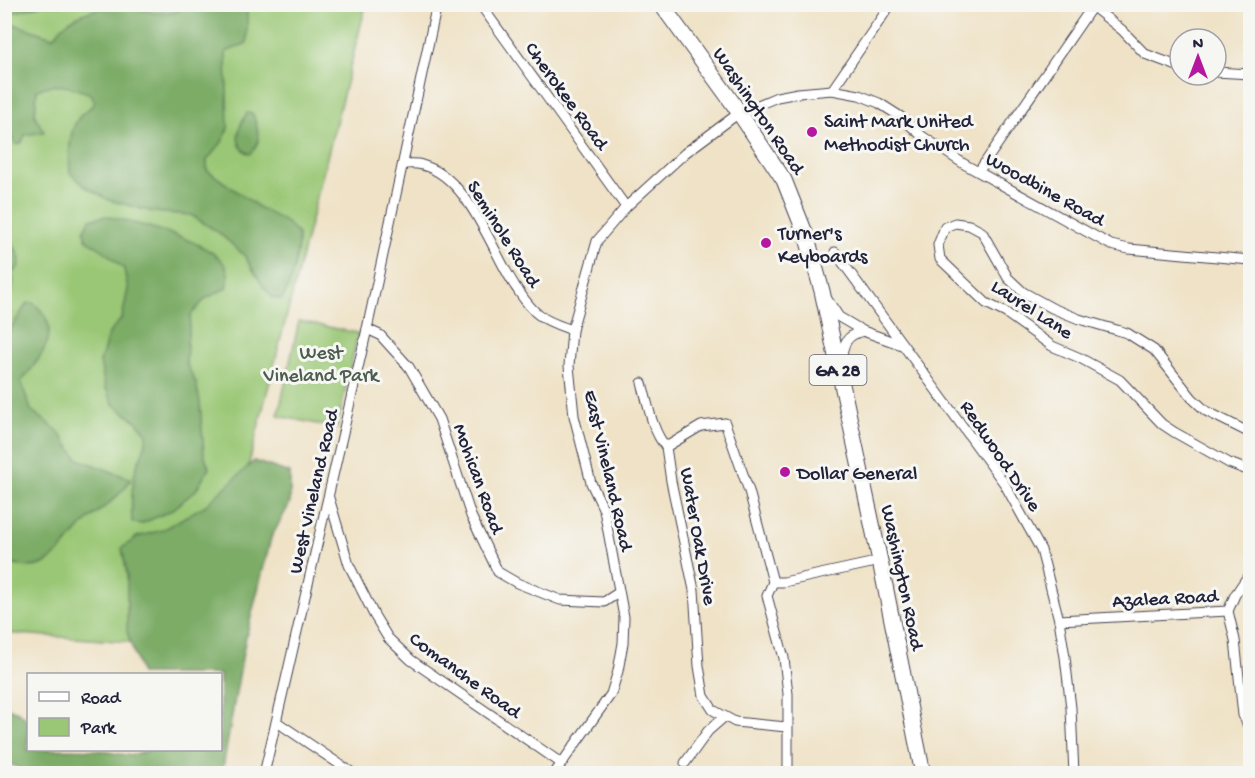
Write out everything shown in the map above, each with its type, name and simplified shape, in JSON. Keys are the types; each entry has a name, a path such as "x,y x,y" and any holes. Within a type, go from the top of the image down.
{"main road":[{"name":"Washington Road","path":"661,4 784,180 807,238 822,291 923,774"}],"street":[{"name":"West Vineland Road","path":"264,774 367,329 437,4"},
{"name":"Cherokee Road","path":"480,4 626,207"},
{"path":"832,90 891,4"},
{"path":"979,171 1094,6 1145,54 1168,63"},
{"path":"1228,73 1251,74"},
{"name":"Woodbine Road","path":"739,113 777,97 798,93 832,90 859,95 879,103 901,117 922,136 944,151 1111,245 1129,249 1251,260"},
{"name":"East Vineland Road","path":"554,774 611,694 623,643 624,617 604,510 591,483 574,416 569,366 572,330 597,241 626,207 685,153 739,113"},
{"name":"Seminole Road","path":"404,164 422,165 436,171 452,183 470,205 506,273 525,301 538,315 572,330"},
{"name":"Laurel Lane","path":"1251,434 1206,411 1192,398 1154,350 1127,333 1079,319 1052,308 1023,292 1008,278 982,232 969,225 955,223 945,227 938,245 940,259 986,303 1006,313 1052,346 1120,380 1162,424 1174,432 1229,463 1251,471"},
{"name":"Redwood Drive","path":"835,252 1004,483 1041,550 1059,620 1071,708 1074,774"},
{"path":"822,291 839,317 863,331 902,345"},
{"name":"Mohican Road","path":"367,329 380,335 409,367 439,418 471,516 498,572 517,583 560,600 604,602 618,592"},
{"path":"841,384 845,343 852,334 863,331"},
{"path":"642,383 656,428 666,447"},
{"name":"Water Oak Drive","path":"724,717 713,710 704,696 699,666 694,590 666,447 701,426 725,423 749,491 773,582"},
{"name":"Comanche Road","path":"328,498 349,565 388,638 411,660 561,763"},
{"path":"788,774 788,694 784,658 767,596 773,582 784,582 880,561"},
{"name":"Azalea Road","path":"1059,620 1228,611 1235,595 1251,573"},
{"path":"1228,611 1235,640 1243,715 1251,730"},
{"path":"685,763 698,743 724,717 735,722 787,727"},
{"path":"277,722 354,774"}],"green space":[{"path":"4,5 366,5 202,647 5,633"},
{"path":"5,5 42,5 12,13"},
{"path":"128,5 154,13 175,12 189,5 247,5 247,43 226,52 228,128 222,142 207,160 207,170 260,208 286,222 298,234 294,268 289,286 282,299 273,298 244,255 218,232 191,215 153,212 109,200 86,187 70,173 69,152 72,131 80,117 95,102 91,94 58,85 44,87 37,90 35,116 44,132 25,135 21,144 15,144 5,127 5,21 52,37 79,15 103,8"},
{"path":"247,113 253,114 258,136 257,145 250,154 240,146 238,135"},
{"path":"107,216 196,243 212,252 223,263 228,276 226,288 205,299 191,315 187,342 186,363 196,383 200,402 204,454 209,468 196,490 172,510 141,524 132,522 132,497 135,472 147,434 136,421 114,405 105,387 100,362 109,333 122,318 128,289 124,269 86,239 84,231 90,219"},
{"path":"4,232 19,257 20,262 14,272 5,268"},
{"path":"5,270 13,277 13,281 12,290 5,301"},
{"path":"27,303 33,303 43,313 48,322 49,332 42,353 21,382 31,410 57,430 78,459 131,479 121,493 81,527 56,555 41,565 30,567 5,562 5,338"},
{"name":"West Vineland Park","path":"299,321 358,333 337,428 278,416"},
{"path":"254,461 290,473 290,503 271,538 245,641 222,773 24,773 5,761 5,707 18,712 27,719 27,751 101,751 134,755 146,751 222,751 222,673 141,673 127,632 127,575 122,548 137,537 162,530 206,505"}],"water":[{"path":"139,5 177,5 158,9"}],"waterway":[{"path":"4,761 17,774"}],"place":[{"name":"Saint Mark United Methodist Church","path":"812,132"},
{"name":"Turner's Keyboards","path":"766,243"},
{"name":"Dollar General","path":"785,472"}]}
